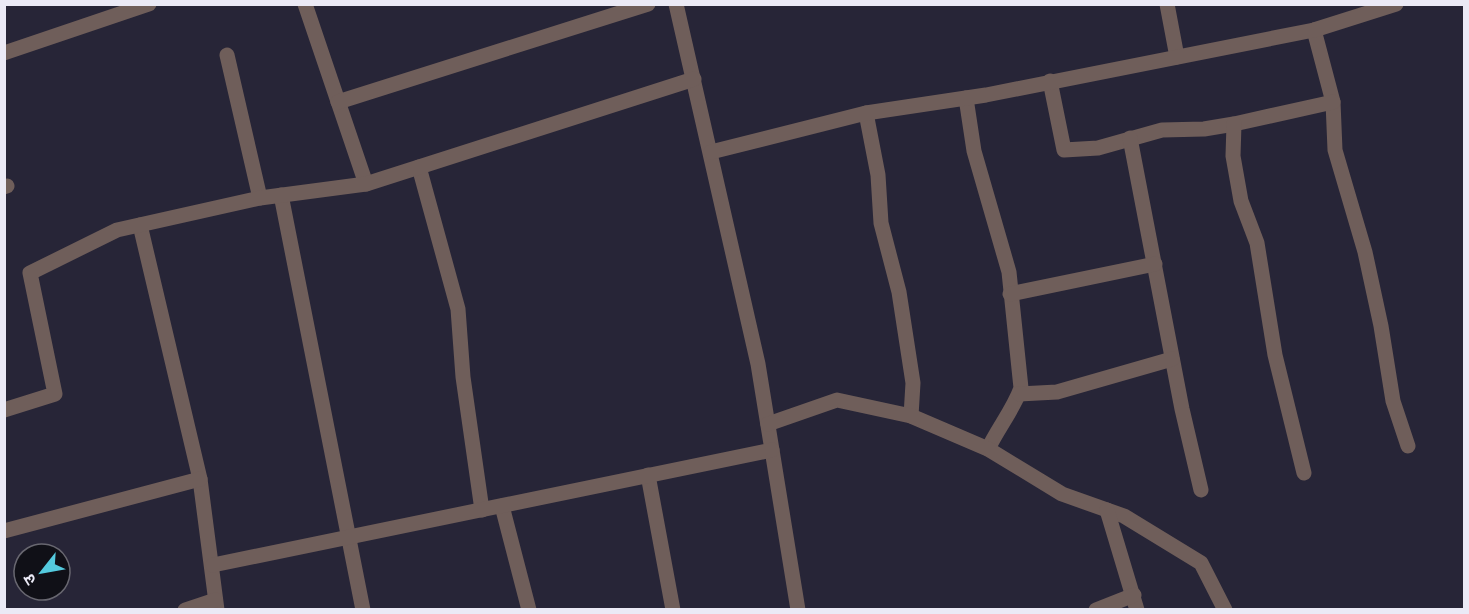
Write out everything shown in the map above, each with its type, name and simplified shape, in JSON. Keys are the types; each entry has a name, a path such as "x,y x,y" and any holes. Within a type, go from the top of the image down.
{"street":[{"path":"4,53 150,4"},
{"path":"305,4 366,184"},
{"path":"338,102 648,4"},
{"path":"676,4 758,364 798,609"},
{"path":"1167,4 1177,57"},
{"path":"711,152 866,113 966,98 1314,30 1396,4"},
{"path":"1314,30 1333,102 1335,150 1365,252 1381,326 1393,401 1408,446"},
{"path":"227,55 260,198"},
{"path":"4,410 55,394 30,273 117,230 260,198 366,184 694,79"},
{"path":"1050,81 1064,150 1098,148 1162,130 1204,129 1234,124 1333,102"},
{"path":"966,98 974,151 1009,272 1021,388 988,448"},
{"path":"866,113 878,175 881,223 899,292 913,383 910,416"},
{"path":"1234,124 1233,156 1240,201 1257,243 1288,420 1304,473"},
{"path":"1130,138 1172,359 1201,490"},
{"path":"419,167 458,309 463,377 482,510"},
{"path":"281,195 363,609"},
{"path":"140,225 200,479 213,565 216,605 185,609"},
{"path":"1010,294 1155,264"},
{"path":"1019,394 1057,392 1172,359"},
{"path":"768,424 837,400 910,416 988,448 1062,494 1124,516 1201,563 1225,609"},
{"path":"213,565 772,450"},
{"path":"648,476 674,609"},
{"path":"4,531 200,479"},
{"path":"502,506 529,609"},
{"path":"1096,609 1136,602 1123,568 1107,510"}]}
